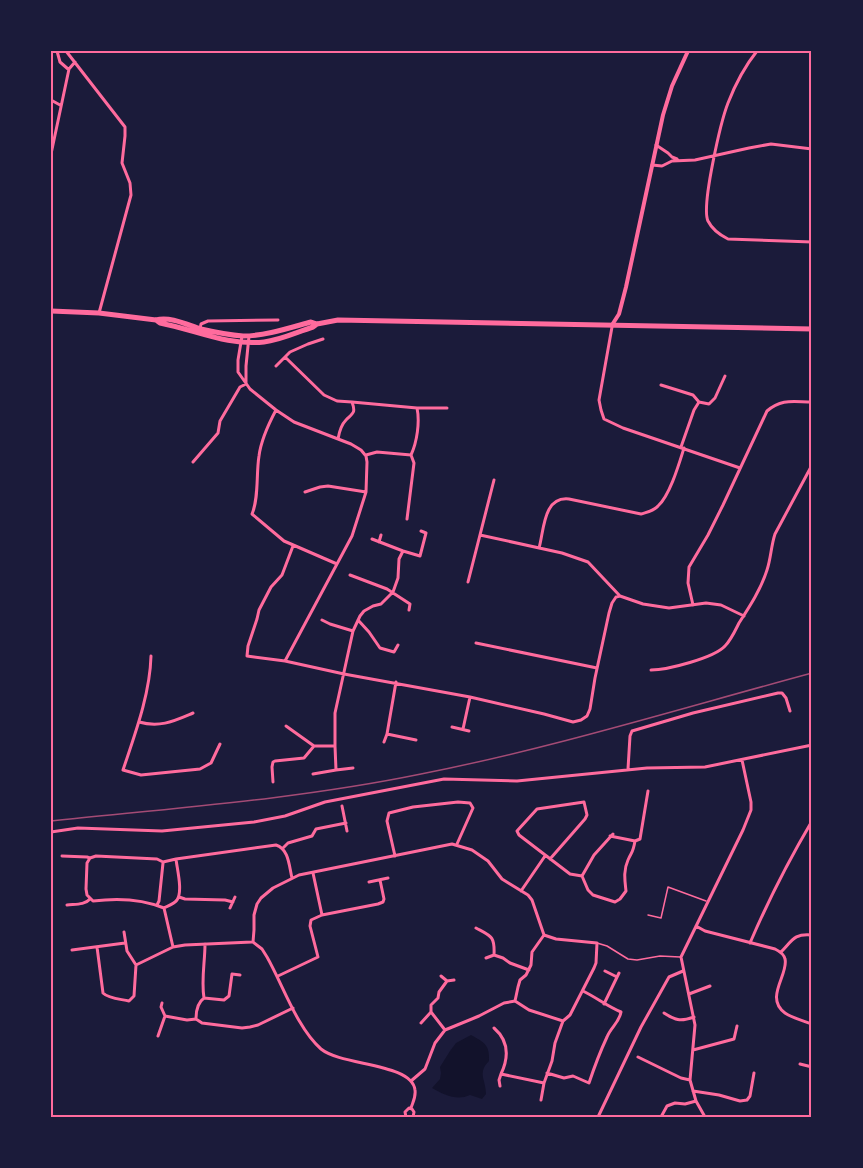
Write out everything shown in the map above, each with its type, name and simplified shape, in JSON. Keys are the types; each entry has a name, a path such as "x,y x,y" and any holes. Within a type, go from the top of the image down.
{"main road":[{"path":"51,311 99,313 156,320 160,323 200,331 246,336 311,322 317,324"},
{"path":"200,331 214,338 248,343 266,342 317,324 338,320 812,329"}],"street":[{"path":"57,51 60,62 69,69"},
{"path":"66,51 125,126 122,163 130,183 131,195 99,313"},
{"path":"688,51 668,98 656,145 626,287 619,314 612,325 599,400 604,419 623,428 740,468"},
{"path":"757,51 747,65 726,106 706,210 708,220 720,236 728,239 812,242"},
{"path":"51,154 69,69 75,62"},
{"path":"51,100 61,105"},
{"path":"652,165 662,166 678,160 695,160 771,144 812,149"},
{"path":"656,145 678,160"},
{"path":"200,331 201,324 208,321 278,320"},
{"path":"246,336 241,343 238,360 238,372 246,384 294,422 361,450 367,462 366,492 352,536 285,661"},
{"path":"246,336 248,343 246,384"},
{"path":"276,366 296,348 323,339"},
{"path":"285,357 327,397 337,401 417,408 447,408"},
{"path":"661,385 693,395 699,402 709,404 715,398 725,376"},
{"path":"193,462 218,433 220,421 240,387 246,384"},
{"path":"338,439 339,432 353,413 352,402"},
{"path":"539,548 549,509 554,502 560,499 640,514 659,506 679,467 682,448 694,410 699,402"},
{"path":"693,605 688,583 689,567 713,525 767,411 775,404 783,402 812,402"},
{"path":"407,519 414,463 411,455 417,436 417,408"},
{"path":"276,410 259,454 252,514 284,541 337,564"},
{"path":"366,456 377,452 411,455"},
{"path":"651,670 667,669 717,652 724,647 765,577 775,534 812,465"},
{"path":"468,582 494,480"},
{"path":"305,492 328,486 366,492"},
{"path":"372,539 420,556 426,533 421,531"},
{"path":"379,542 381,535"},
{"path":"480,535 562,553 588,562 620,596 664,608 715,604 744,616"},
{"path":"294,546 282,575 271,587 259,610 247,656 396,682 573,722 587,716 590,709 612,603 616,597 620,596"},
{"path":"336,770 335,713 352,631 364,611 381,604 393,592 398,578 399,559 404,551"},
{"path":"350,575 393,592 411,604 410,610"},
{"path":"322,620 352,631"},
{"path":"358,620 380,648 394,652 398,645"},
{"path":"476,643 597,668"},
{"path":"152,656 139,722 123,770 141,775 201,769 211,763 220,744"},
{"path":"384,742 396,682"},
{"path":"628,769 632,731 693,713 778,693 782,693 786,698 790,711"},
{"path":"463,729 470,697"},
{"path":"139,722 154,725 168,723 193,714"},
{"path":"286,726 314,746 334,746"},
{"path":"452,727 469,730"},
{"path":"387,734 414,739 412,732"},
{"path":"51,832 78,828 162,831 226,825 285,816 325,802 444,779 518,781 628,769 705,766 812,745"},
{"path":"273,782 273,762 304,758 314,746"},
{"path":"705,1117 696,1101 690,1080 695,1025 681,957 751,810 742,760"},
{"path":"313,774 353,768"},
{"path":"582,876 594,855 612,835 635,841 640,839 648,791"},
{"path":"395,856 387,821 389,813 414,807 470,802 473,808 457,844"},
{"path":"550,859 585,819 587,815 584,802 537,809 517,831 519,835 545,856 570,874 582,876"},
{"path":"342,806 347,831"},
{"path":"750,943 777,885 812,821"},
{"path":"283,848 288,843 312,836 316,829 346,823"},
{"path":"582,876 588,890 593,895 615,902 620,899 626,891 625,870 635,841"},
{"path":"253,942 254,915 257,904 273,888 292,878 441,845 457,844 472,850 488,861 502,879 532,900 544,935"},
{"path":"62,856 157,859 163,862 276,845 283,848 285,852 292,878"},
{"path":"522,891 545,856"},
{"path":"90,858 87,863 87,895 93,901 123,899 164,908 173,904 179,897 176,859"},
{"path":"157,905 163,862"},
{"path":"313,873 322,915"},
{"path":"369,882 388,878"},
{"path":"278,976 318,957 309,923 315,918 383,902 380,880"},
{"path":"179,897 233,902"},
{"path":"230,908 235,897"},
{"path":"68,905 84,903 90,898"},
{"path":"164,908 173,947"},
{"path":"696,926 705,931 781,952 785,959 784,972 778,987 779,1004 786,1014 812,1024"},
{"path":"476,928 491,936 494,942 494,955"},
{"path":"98,947 102,990 105,996 129,1001 134,991 136,965 127,951 124,932"},
{"path":"781,952 793,938 803,934 812,935"},
{"path":"541,1100 555,1043 563,1021 570,1015 596,963 597,943 567,941 544,935"},
{"path":"515,1001 520,980 531,965 532,952 544,935"},
{"path":"136,965 173,947 253,942 262,949 306,1032 322,1050 348,1060 398,1072 411,1081 415,1099 411,1108 405,1111 406,1117"},
{"path":"72,950 125,943"},
{"path":"204,998 202,988 205,944"},
{"path":"486,958 494,955 529,970"},
{"path":"598,1117 641,1027 669,977 683,970"},
{"path":"604,1004 618,975 605,971"},
{"path":"196,1019 198,1003 204,998 227,999 232,974 240,975"},
{"path":"441,976 447,981"},
{"path":"421,1023 431,1012 432,1005 447,981 454,980"},
{"path":"689,994 710,986"},
{"path":"548,1073 564,1078 573,1077 588,1083 609,1033 621,1012 583,991"},
{"path":"411,1081 425,1070 435,1043 445,1030 504,1003 515,1001 529,1010 563,1021"},
{"path":"158,1036 165,1016 161,1008 162,1003"},
{"path":"165,1016 187,1020 196,1019 202,1023 250,1027 293,1008"},
{"path":"431,1012 445,1030"},
{"path":"664,1013 675,1019 685,1020 694,1017"},
{"path":"693,1050 734,1039 737,1026"},
{"path":"494,1028 503,1037 507,1054 499,1080 500,1086"},
{"path":"638,1057 681,1078 690,1080"},
{"path":"800,1064 812,1067"},
{"path":"693,1091 741,1101 747,1100 750,1096 754,1073"},
{"path":"501,1074 544,1083"},
{"path":"661,1117 667,1106 696,1101"},
{"path":"411,1108 415,1116"}],"lane":[{"path":"648,915 661,918 668,887 708,902"},
{"path":"597,943 637,960 660,956 681,957"}],"shaded area":[{"path":"471,1035 483,1042 488,1051 489,1061 483,1069 486,1094 482,1099 470,1095 455,1097 432,1088 440,1079 440,1067 450,1051 456,1043"}],"railway":[{"path":"51,821 190,807 375,783 470,764 568,740 812,673"}]}
